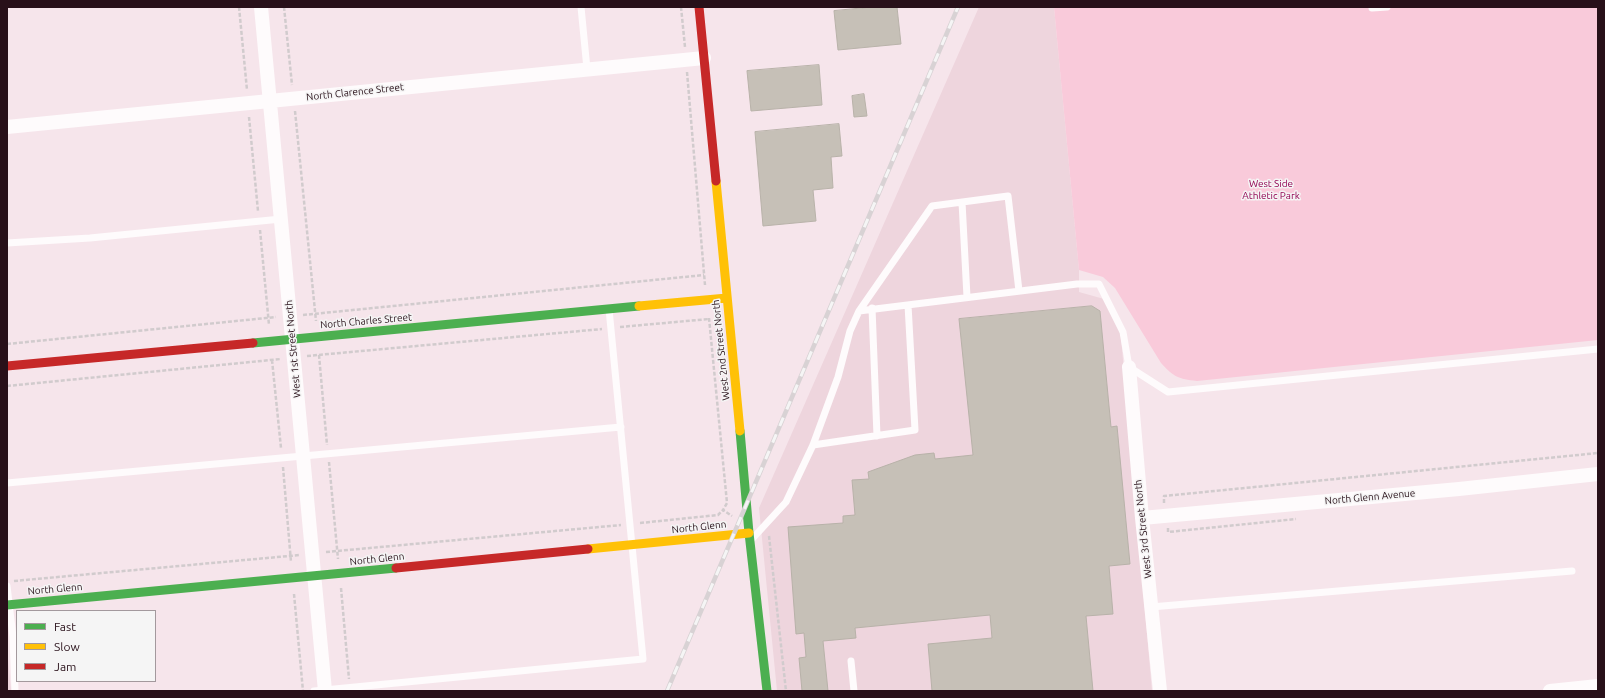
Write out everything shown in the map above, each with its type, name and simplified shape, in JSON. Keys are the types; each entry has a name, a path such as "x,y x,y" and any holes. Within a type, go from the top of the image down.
{"street":[{"name":"West 1st Street North","path":"261,7 304,456 314,576 321,691"},
{"name":"West 2nd Street North","path":"699,7 726,298 747,502 749,537 767,691"},
{"name":"North Clarence Street","path":"7,127 704,58"},
{"name":"North Charles Street","path":"7,366 726,298"},
{"name":"West 3rd Street North","path":"1129,368 1142,518 1160,691"},
{"name":"North Glenn Avenue","path":"1142,518 1598,474"},
{"name":"North Glenn","path":"8,604 314,576 632,544 749,537"},
{"path":"1550,691 1584,689 1598,686"}],"lane":[{"path":"581,7 587,69"},
{"path":"1372,8 1386,7"},
{"path":"749,537 767,522 786,502 813,445 838,377 850,331 859,311 932,206 1008,196 1019,291"},
{"path":"962,202 967,298"},
{"path":"7,243 90,238 281,220"},
{"path":"859,311 872,308 1077,284 1099,284 1124,332 1129,368 1168,392 1598,349"},
{"path":"813,445 915,430 908,304"},
{"path":"872,308 877,436"},
{"path":"321,691 643,659 609,309"},
{"path":"7,483 621,428"},
{"path":"1151,607 1572,571"},
{"path":"7,586 13,637 15,691"},
{"path":"851,661 854,691"}],"path":[{"path":"239,7 247,92"},
{"path":"284,7 293,90"},
{"path":"681,7 705,285"},
{"path":"294,106 316,324"},
{"path":"303,315 704,275"},
{"path":"326,552 718,515 727,503 708,314"},
{"path":"7,344 279,317"},
{"path":"307,356 709,319"},
{"path":"7,386 283,359"},
{"path":"723,510 732,516"},
{"path":"767,522 786,691"},
{"path":"7,582 301,555"},
{"path":"340,584 350,687"},
{"path":"294,590 303,691"}],"shaded area":[{"path":"979,7 1054,7 1079,270 1079,292 1104,299 1114,312 1121,337 1152,691 777,691 759,508"},
{"path":"7,648 11,691 7,691"}],"green space":[{"name":"West Side Athletic Park","path":"1054,7 1598,7 1598,340 1197,381 1181,378 1173,374 1161,363 1115,288 1103,277 1079,270"}],"building":[{"path":"872,7 897,7 901,44 838,50 834,11"},
{"path":"819,65 822,105 751,111 747,71"},
{"path":"864,94 867,116 854,117 852,96"},
{"path":"839,124 842,156 831,157 833,188 813,190 816,221 763,226 755,132"},
{"path":"1092,306 1100,311 1111,427 1117,426 1130,564 1109,566 1113,614 1086,616 1093,691 932,691 928,644 992,638 990,615 855,628 856,638 823,641 828,691 802,691 799,658 806,657 804,633 796,634 788,527 843,523 843,516 855,515 852,480 869,479 868,472 915,455 934,453 935,459 973,455 959,319"}],"railway":[{"path":"667,691 958,7"}],"traffic: fast":[{"path":"253,343 639,306"},
{"path":"740,431 749,533 767,691"},
{"path":"7,605 396,568"}],"traffic: slow":[{"path":"716,181 740,431"},
{"path":"639,306 727,298"},
{"path":"588,549 749,533"}],"traffic: jam":[{"path":"699,7 716,181"},
{"path":"7,366 253,343"},
{"path":"396,568 588,549"}]}
